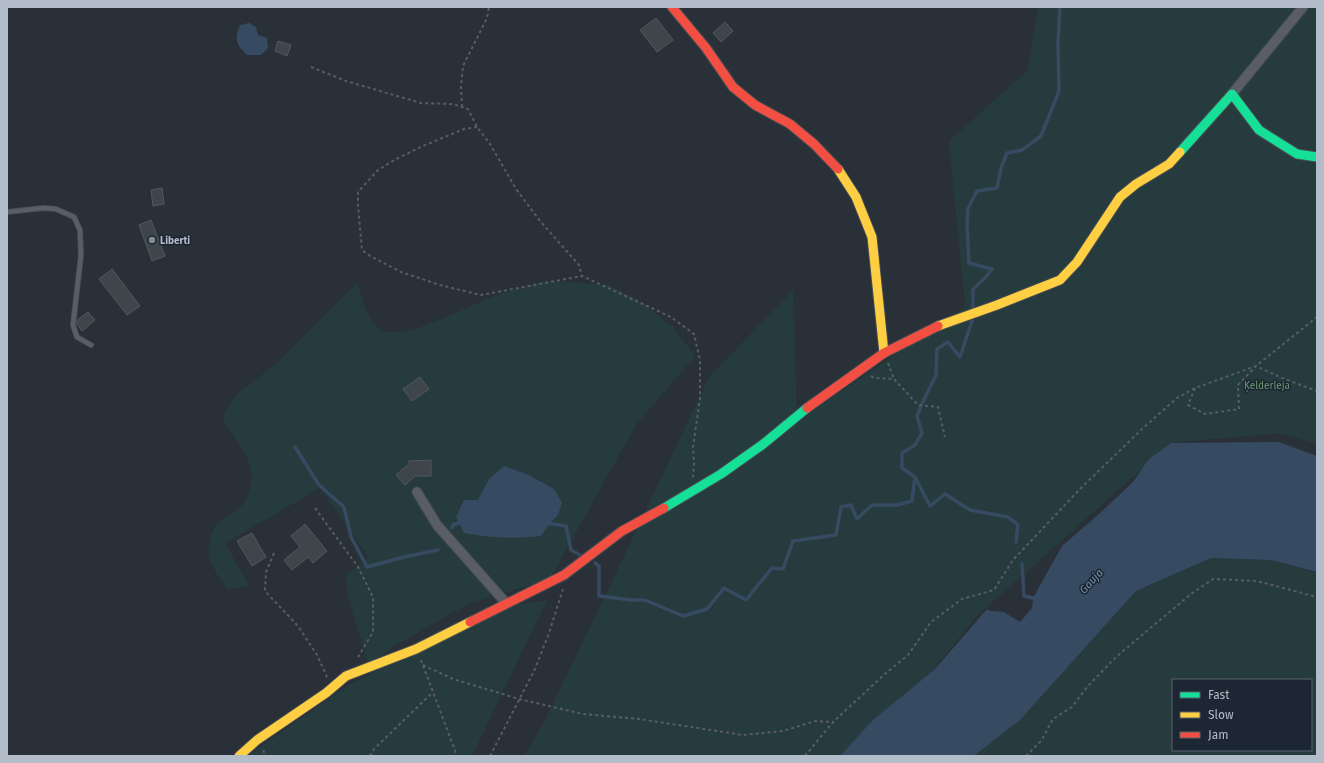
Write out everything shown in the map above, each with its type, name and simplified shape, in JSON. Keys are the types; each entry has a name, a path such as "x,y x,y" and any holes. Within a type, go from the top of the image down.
{"street":[{"path":"672,7 706,48 733,88 755,105 790,124 814,144 838,169 856,197 872,237 884,353"},
{"path":"239,756 257,740 326,693 346,676 416,649 506,602 564,575 622,531 721,474 762,444 804,410 884,353 937,326 997,305 1060,280 1077,262 1120,197 1136,184 1169,164 1232,94 1303,7"},
{"path":"1232,94 1259,130 1296,154 1317,157"},
{"path":"417,492 437,525 506,602"}],"lane":[{"path":"7,212 49,208 56,209 74,217 80,230 81,255 72,325 77,337 91,345"}],"path":[{"path":"462,107 460,86 463,66 487,18 489,7"},
{"path":"311,67 346,81 421,103 453,104 468,109 477,127 490,144 516,189 540,221 579,265 582,276"},
{"path":"477,127 464,129 423,146 396,158 378,170 358,192 362,250 370,256 401,272 440,285 480,295 582,276 671,316 694,334 700,360 700,390 693,447 694,463 692,492"},
{"path":"1195,388 1188,405 1205,414 1239,409 1238,385 1256,366 1317,317"},
{"path":"884,353 894,379 918,405 938,407 945,437"},
{"path":"805,756 833,722 886,673 908,655 931,622 962,599 994,590 1013,560 1079,490 1142,429 1177,398 1195,388 1256,366 1282,378 1317,391"},
{"path":"862,369 874,378 894,379"},
{"path":"315,508 358,567 373,597 373,632 346,676"},
{"path":"274,553 266,572 265,591 298,626 317,655 327,677 326,693"},
{"path":"490,756 535,669 549,633 563,589 564,575"},
{"path":"1026,756 1041,741 1053,719 1072,707 1087,687 1116,657 1191,594 1213,579 1257,581 1317,597"},
{"path":"416,649 457,756"},
{"path":"423,665 453,679 519,699 583,714 639,719 743,736 783,731 815,721 833,722"},
{"path":"370,756 374,749 433,692"}],"green space":[{"name":"Ķelderleja","path":"1038,7 1317,7 1317,444 1279,433 1171,443 978,615 863,756 524,756 543,724 709,377 793,290 797,422 965,306 949,141 1028,70"},
{"path":"545,281 609,285 641,302 672,326 695,356 636,425 550,579 468,604 396,645 368,664 348,597 346,575 369,558 320,488 225,543 249,586 228,589 212,565 209,548 213,531 219,523 243,504 251,484 251,471 247,458 240,444 223,420 225,412 235,396 274,365 357,282 363,303 373,323 385,331 395,332 424,326 484,300"},
{"path":"1211,558 1271,560 1317,573 1317,756 974,756 1020,720 1136,591"},
{"path":"547,600 472,756 247,756 350,684 503,607"}],"water":[{"path":"249,23 256,27 258,35 267,38 268,48 261,55 247,55 238,45 237,34 240,25"},
{"name":"Gauja","path":"1279,442 1317,456 1317,572 1271,560 1211,558 1136,591 1020,720 974,756 840,756 872,721 935,669 987,609 990,611 1004,612 1020,622 1032,608 1033,598 1062,546 1133,482 1148,460 1171,443"},
{"path":"504,466 529,475 554,489 562,503 558,515 541,536 502,538 464,533 456,517 464,500 478,500 489,479"}],"building":[{"path":"656,18 673,40 657,52 640,30"},
{"path":"725,22 733,31 721,42 713,33"},
{"path":"278,41 291,45 287,56 275,51"},
{"path":"162,188 164,204 153,206 151,190"},
{"name":"Liberti","path":"151,220 165,256 152,261 139,225"},
{"path":"112,269 140,306 127,315 99,279"},
{"path":"88,312 95,320 82,331 77,324 77,320"},
{"path":"420,377 429,389 412,401 403,389"},
{"path":"431,460 431,476 415,476 405,485 396,475 409,464 409,461"},
{"path":"305,524 327,551 313,563 308,557 292,570 284,560 300,547 291,536"},
{"path":"252,533 266,557 252,566 237,541"}],"waterway":[{"path":"973,307 973,289 992,269 969,263 967,224 968,208 977,191 997,188 1001,168 1007,153 1022,150 1041,136 1059,91 1058,42 1060,7"},
{"path":"915,477 902,468 902,453 915,445 922,433 917,416 936,375 937,349 948,342 960,357 972,321"},
{"path":"295,447 319,485 344,507 351,537 367,567 438,550"},
{"path":"595,563 599,566 599,596 645,600 683,616 707,609 724,588 746,600 772,568 783,569 793,541 836,535 841,507 851,505 857,519 872,505 897,505 912,501 915,477 930,506 945,494 970,510 1008,517 1018,525 1016,542"},
{"path":"452,528 453,525 461,522"},
{"path":"546,523 566,526 571,550 582,556"},
{"path":"1022,564 1024,596 1033,598 1037,601"}],"traffic: fast":[{"path":"1180,152 1232,94 1259,130 1297,154 1317,157"},
{"path":"664,508 721,474 762,445 807,408"}],"traffic: slow":[{"path":"938,326 1060,280 1077,262 1120,197 1136,184 1169,164 1180,152"},
{"path":"838,169 856,197 872,237 884,353"},
{"path":"239,756 257,740 326,693 346,676 416,649 470,622"}],"traffic: jam":[{"path":"672,7 706,48 733,87 755,105 790,124 814,144 838,169"},
{"path":"807,408 884,353 938,326"},
{"path":"470,622 564,575 622,531 664,508"}],"place":[{"name":"Liberti","path":"152,240"}]}
